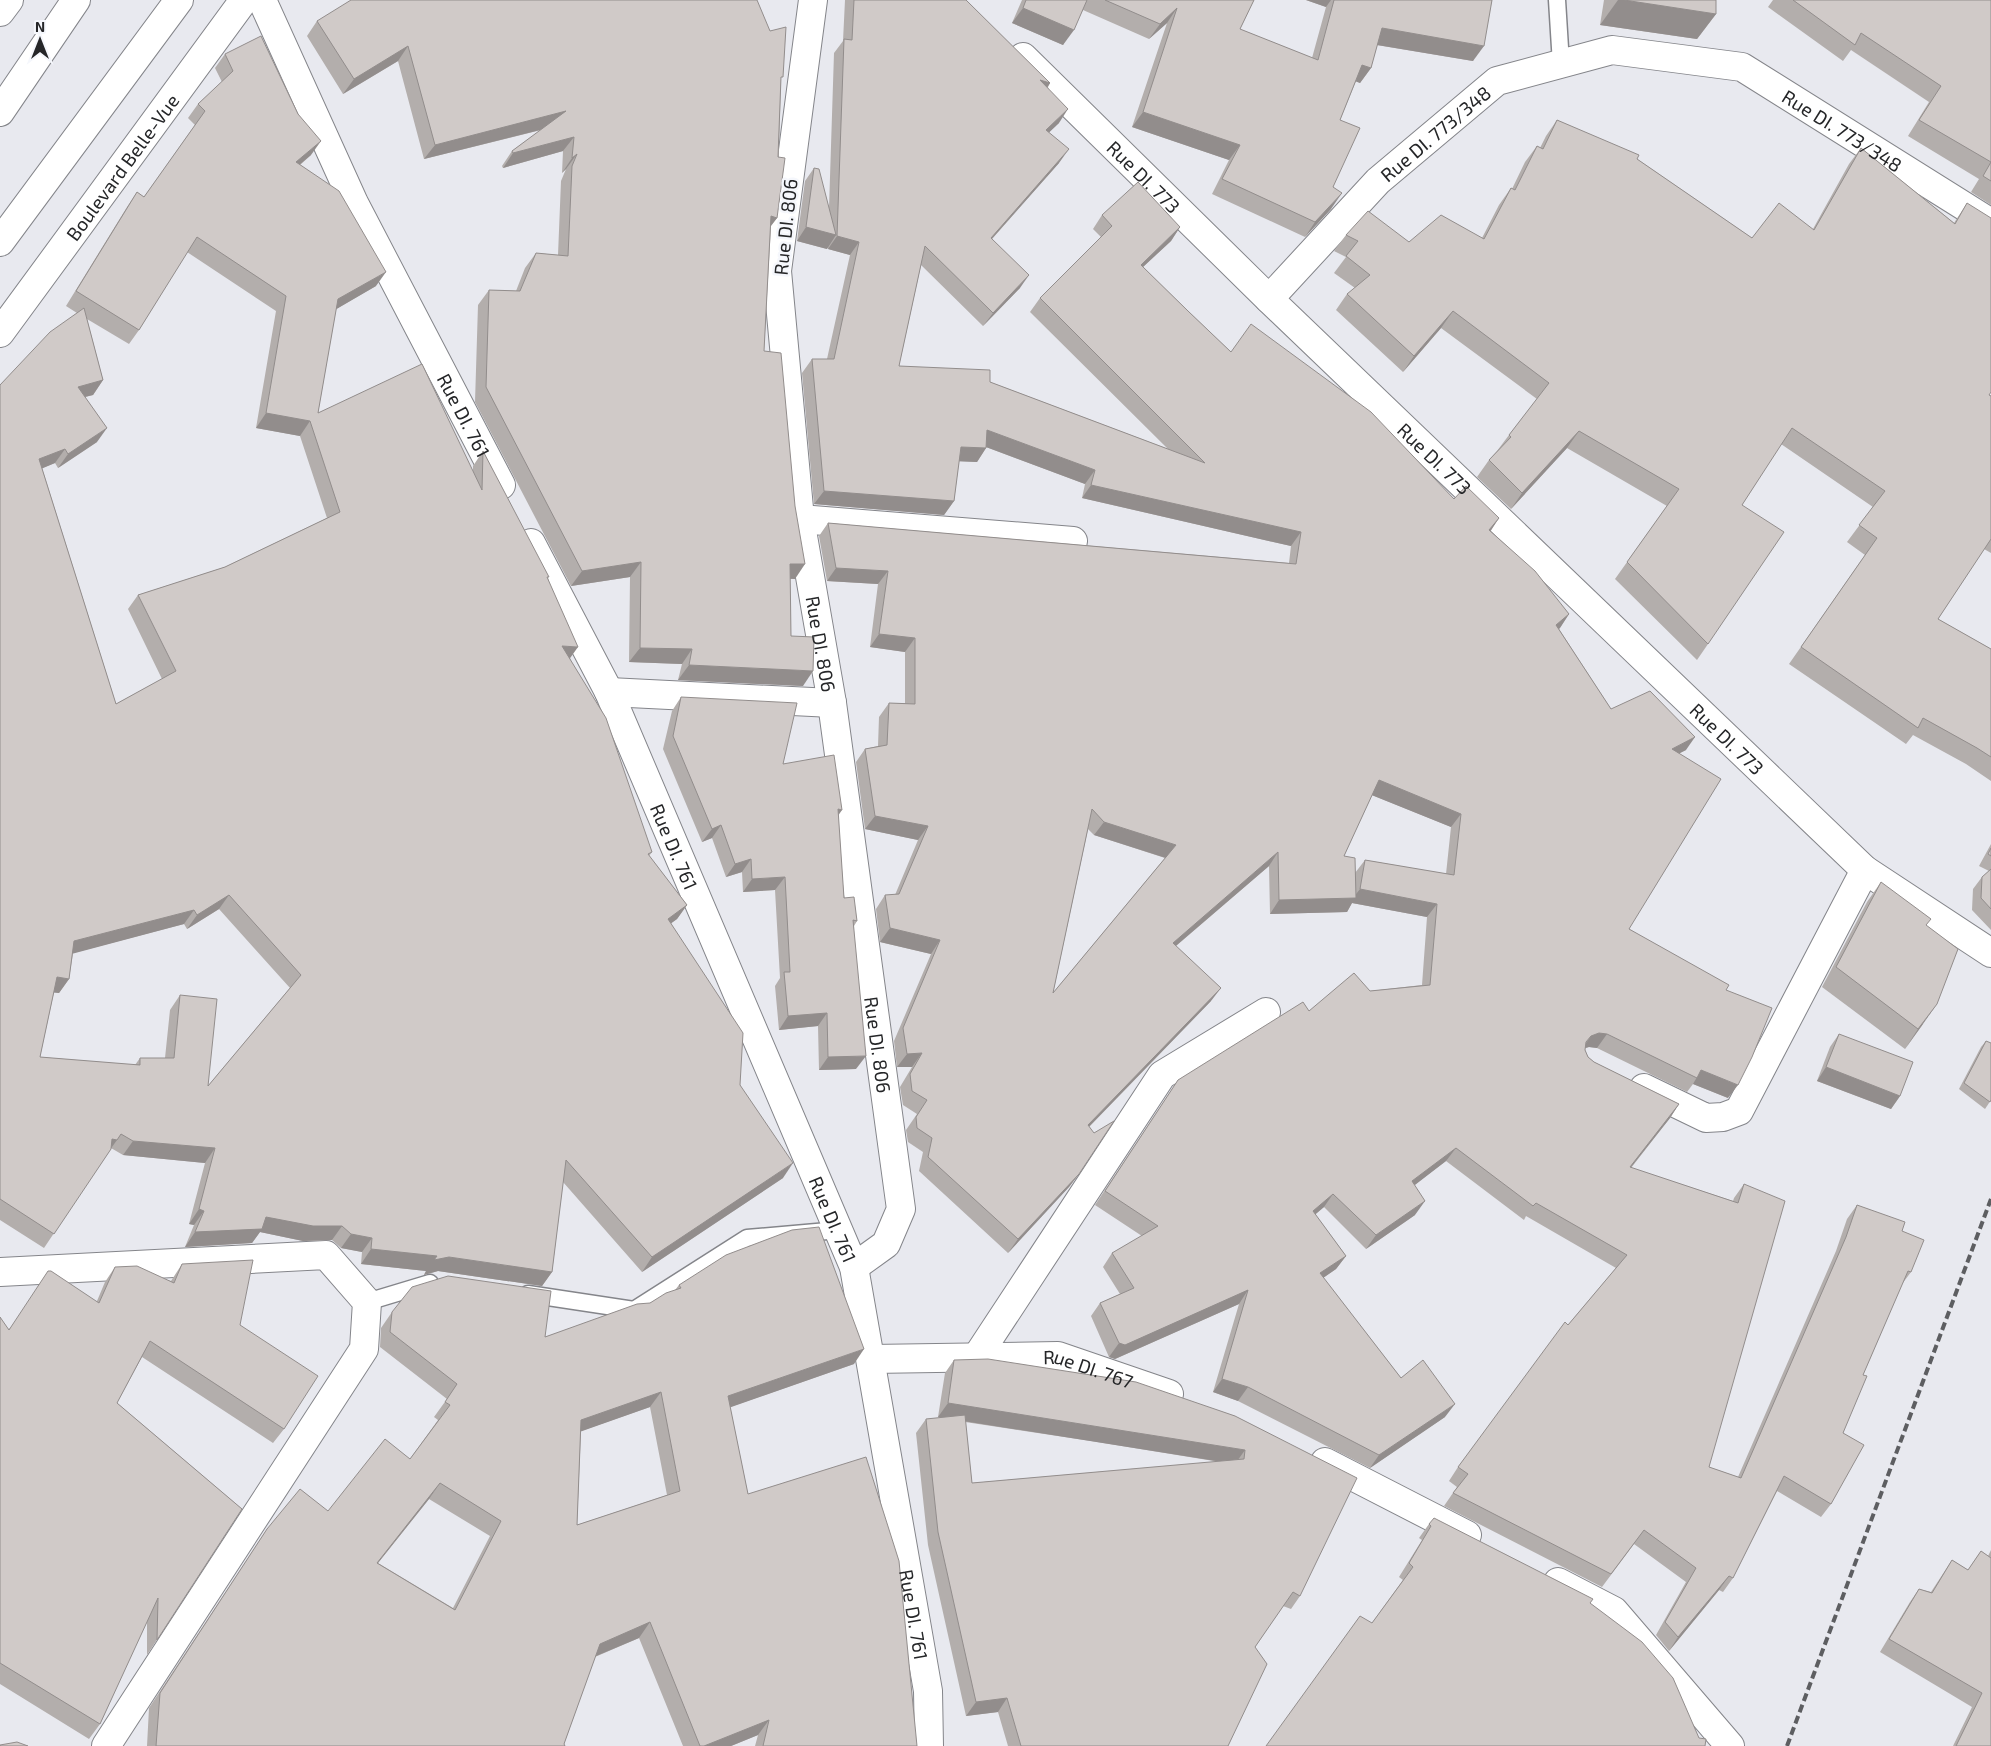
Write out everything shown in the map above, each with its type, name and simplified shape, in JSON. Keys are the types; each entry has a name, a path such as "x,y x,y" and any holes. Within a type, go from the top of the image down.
{"street":[{"path":"0,12 9,0"},
{"path":"0,112 76,0"},
{"path":"0,242 178,0"},
{"name":"Boulevard Belle-Vue","path":"0,333 259,0"},
{"name":"Rue DI. 761","path":"259,0 354,203 609,692 854,1267 928,1691 929,1746"},
{"name":"Rue DI. 806","path":"813,0 777,271 800,519 832,703 900,1209 886,1244 854,1267"},
{"name":"Rue DI. 773","path":"1008,42 1269,299 1865,870 1991,953"},
{"name":"Rue DI. 773/348","path":"1269,299 1378,181 1496,81 1612,50 1742,67 1991,224"},
{"path":"800,519 1073,541"},
{"path":"609,692 832,703"},
{"path":"1618,1075 1706,1118 1723,1117 1739,1111 1865,870"},
{"path":"976,1358 1162,1075 1266,1012"},
{"path":"0,1272 326,1255 367,1302 364,1349 106,1746"},
{"name":"Rue DI. 767","path":"871,1359 1058,1356 1194,1402"},
{"path":"1301,1450 1492,1548"},
{"path":"1536,1571 1614,1611 1730,1746"}],"lane":[{"path":"1557,0 1560,64"},
{"path":"516,1293 634,1310 747,1238 839,1230"},
{"path":"367,1302 437,1281 446,1283"}],"building":[{"path":"351,0 757,0 770,31 786,27 783,77 781,77 778,157 785,158 777,218 771,216 764,351 781,353 795,506 805,564 790,564 791,636 814,637 813,671 689,665 692,649 640,648 641,562 582,571 486,387 489,290 520,291 536,253 568,256 572,166 577,154 572,158 574,137 513,153 512,151 566,111 435,145 408,46 354,79 317,21"},
{"path":"854,0 966,0 1050,83 1040,80 1068,109 1046,130 1069,149 991,238 1029,275 993,313 925,246 899,366 990,370 990,382 1205,463 1040,298 1112,226 1102,215 1138,182 1180,227 1141,265 1231,352 1251,324 1371,412 1454,499 1466,486 1499,518 1489,530 1535,571 1569,614 1556,625 1611,709 1650,691 1695,737 1672,749 1721,779 1629,929 1729,985 1726,990 1772,1008 1738,1085 1701,1070 1697,1078 1607,1034 1599,1033 1591,1036 1586,1042 1585,1050 1588,1057 1594,1062 1679,1104 1630,1167 1738,1203 1744,1184 1785,1201 1709,1467 1741,1478 1846,1237 1857,1205 1905,1222 1902,1231 1924,1240 1911,1272 1908,1271 1863,1375 1867,1376 1843,1433 1864,1445 1831,1504 1784,1476 1733,1578 1729,1576 1678,1637 1665,1622 1696,1568 1644,1530 1611,1574 1453,1493 1468,1474 1458,1467 1565,1322 1568,1325 1627,1255 1536,1203 1533,1206 1456,1148 1412,1181 1425,1201 1376,1235 1333,1194 1313,1211 1346,1256 1320,1273 1401,1378 1423,1360 1455,1404 1379,1455 1248,1387 1222,1379 1248,1290 1125,1345 1119,1343 1100,1303 1134,1288 1112,1253 1158,1226 1105,1191 1178,1080 1303,1002 1309,1011 1354,973 1370,991 1430,985 1437,904 1360,889 1365,860 1454,875 1461,814 1379,780 1344,856 1355,858 1356,898 1279,900 1278,852 1173,943 1221,988 1088,1125 1094,1133 1114,1121 1079,1174 1018,1239 928,1157 932,1138 917,1128 916,1117 927,1100 912,1091 910,1074 922,1053 907,1054 903,1028 940,940 890,928 885,895 899,894 928,826 875,816 865,749 887,745 889,703 915,704 915,638 879,634 888,571 836,568 828,523 1296,564 1301,532 1091,485 1095,470 987,430 986,448 961,447 954,501 824,491 812,359 834,359 859,242 837,236 844,39 852,40","holes":["1092,809 1104,822 1176,845 1053,993"]},
{"path":"1026,0 1087,0 1074,30 1023,8"},
{"path":"1105,0 1254,0 1240,29 1318,60 1334,0 1492,0 1484,46 1382,28 1371,68 1362,65 1340,120 1360,128 1333,187 1342,193 1315,222 1222,179 1240,145 1143,112 1177,8 1160,24"},
{"path":"1624,0 1716,0 1716,14"},
{"path":"1793,0 1991,0 1991,162 1919,120 1941,86 1861,33 1855,45"},
{"path":"261,36 298,114 321,141 296,162 339,191 386,272 338,299 318,413 422,364 482,490 483,451 549,577 547,577 578,647 562,646 606,718 652,852 648,854 687,905 668,919 743,1033 740,1085 793,1163 652,1257 566,1160 552,1272 449,1257 434,1260 437,1256 371,1249 372,1238 351,1234 342,1226 313,1226 266,1217 262,1229 195,1232 204,1211 199,1209 215,1148 133,1141 121,1134 117,1140 112,1139 111,1149 54,1234 0,1199 0,385 50,332 84,308 103,380 78,387 107,428 68,454 65,449 39,459 116,704 176,671 138,595 225,567 340,512 310,421 266,413 286,296 197,237 139,330 76,291 137,192 144,197 205,111 198,104 233,71 225,54","holes":["229,895 301,975 208,1086 217,999 180,995 174,1058 140,1058 140,1065 40,1057 57,977 69,979 74,941 194,910 197,915"]},
{"path":"1557,120 1639,155 1637,159 1752,238 1779,203 1814,230 1861,148 1955,224 1967,203 1991,218 1991,392 1989,395 1991,396 1991,539 1938,619 1991,649 1991,757 1923,718 1918,728 1801,647 1877,538 1859,525 1885,491 1792,428 1742,505 1784,532 1708,644 1627,562 1679,489 1579,431 1522,493 1489,460 1511,437 1509,435 1549,383 1453,311 1414,356 1347,294 1370,275 1346,256 1358,241 1346,235 1368,211 1409,242 1441,215 1484,239 1511,188 1515,190 1537,146 1543,149"},
{"path":"1991,162 1991,181 1983,176"},
{"path":"814,168 819,169 836,235 806,227"},
{"path":"681,697 797,703 783,764 834,755 842,810 838,809 844,898 854,897 857,921 853,920 866,1056 828,1057 827,1013 788,1016 784,972 790,972 785,877 752,879 751,859 735,864 721,825 712,829 673,736"},
{"path":"1991,869 1991,909 1981,898 1982,877"},
{"path":"1881,882 1931,919 1926,925 1958,949 1937,1004 1918,1029 1836,967"},
{"path":"1839,1034 1913,1062 1900,1096 1826,1067"},
{"path":"1986,1041 1991,1043 1990,1102 1964,1083"},
{"path":"819,1227 864,1349 728,1396 748,1494 866,1457 899,1561 917,1746 763,1746 769,1720 700,1746 650,1622 600,1644 564,1744 565,1746 156,1746 160,1693 267,1529 300,1489 328,1511 385,1439 410,1459 450,1405 445,1402 457,1384 390,1332 392,1312 412,1287 448,1276 551,1291 545,1337 637,1304 650,1303 666,1293 681,1288 679,1285 726,1255 792,1230","holes":["661,1392 680,1491 577,1525 581,1420","440,1483 501,1521 455,1610 377,1563"]},
{"path":"253,1260 240,1325 318,1376 284,1429 150,1341 117,1403 242,1509 157,1640 158,1598 100,1724 0,1663 0,1317 9,1330 48,1271 51,1271 99,1303 115,1267 137,1266 174,1283 182,1264"},
{"path":"988,1359 1136,1382 1235,1416 1357,1478 1300,1596 1293,1592 1255,1647 1267,1664 1228,1746 1021,1746 1007,1698 976,1702 938,1532 926,1419 965,1415 972,1483 1244,1459 1245,1450 948,1403 954,1360"},
{"path":"1434,1518 1593,1599 1590,1603 1642,1642 1673,1678 1699,1738 1706,1739 1705,1746 1266,1746 1360,1616 1372,1623 1413,1567 1409,1563"},
{"path":"1981,1551 1991,1558 1991,1746 1956,1746 1982,1693 1889,1639 1919,1589 1932,1593 1952,1560 1968,1570"},
{"path":"17,1742 28,1746 0,1746 0,1745"}],"railway":[{"path":"1787,1746 1991,1199"}]}
